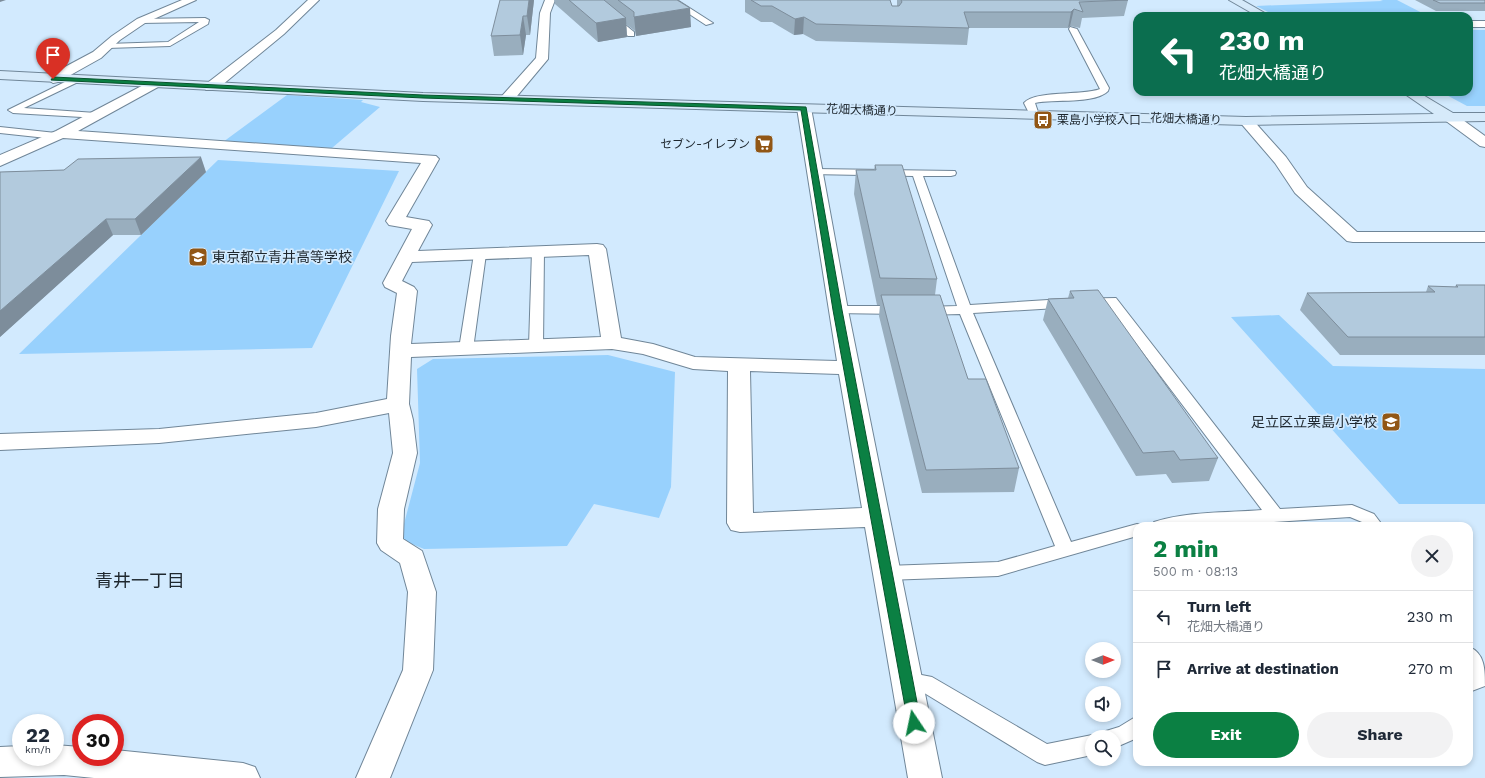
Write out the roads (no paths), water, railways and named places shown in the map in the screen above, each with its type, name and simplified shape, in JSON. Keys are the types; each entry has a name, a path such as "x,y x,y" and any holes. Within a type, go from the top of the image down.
{"street":[{"path":"53,79 97,55 141,21 191,0"},
{"path":"210,87 280,32 314,0"},
{"path":"507,99 542,59 545,13 550,0"},
{"path":"1234,0 1257,12"},
{"path":"1473,24 1485,24"},
{"name":"花畑大橋通り","path":"0,76 210,87 507,99 1246,121 1485,117"},
{"path":"0,160 58,135 96,116 153,84"},
{"path":"1415,96 1451,118 1485,143"},
{"path":"804,108 848,368 925,778"},
{"path":"1246,121 1281,160 1301,190 1353,237 1485,238"},
{"path":"58,135 431,159 395,221 422,225 392,283 407,291 400,351 398,404 402,420 405,453 391,509 390,543 412,558 422,592 418,670 373,778"},
{"path":"406,257 597,249 612,343"},
{"path":"400,351 612,343 646,348 693,362 848,368"},
{"path":"740,364 740,523 876,517"},
{"path":"0,442 159,436 316,420 398,404"},
{"path":"0,762 64,760 122,772 243,778"}],"lane":[{"path":"591,0 631,34"},
{"path":"672,0 709,23"},
{"path":"107,46 170,44 208,20 141,21"},
{"path":"1034,115 1029,104 1032,101 1053,97 1091,95 1104,91 1104,88 1073,29"},
{"path":"75,80 13,110 96,116"},
{"path":"0,130 58,135"},
{"path":"815,172 951,173"},
{"path":"917,173 965,311 1065,550"},
{"path":"536,346 538,251"},
{"path":"466,349 480,254"},
{"path":"838,310 965,311 1076,301 1111,301 1276,515"},
{"path":"1185,522 1276,515 1352,512 1368,518 1371,522"},
{"path":"886,573 998,568 1133,531"},
{"path":"1473,661 1485,677 1473,682"},
{"path":"906,681 925,683 1045,755 1085,746"},
{"path":"1121,736 1133,729"}],"place":[{"name":"栗島小学校入口","path":"1043,120"},
{"name":"セブン-イレブン","path":"764,144"},
{"name":"東京都立青井高等学校","path":"198,257"},
{"name":"足立区立栗島小学校","path":"1391,422"}],"district":[{"name":"青井一丁目","path":"140,581"}]}
